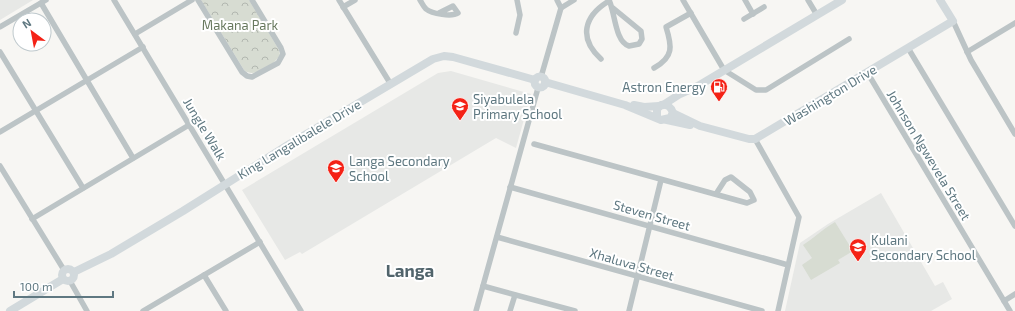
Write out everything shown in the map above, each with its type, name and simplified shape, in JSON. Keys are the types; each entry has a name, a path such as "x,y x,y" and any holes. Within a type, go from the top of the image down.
{"street":[{"name":"Jungle Walk","path":"114,0 301,311"},
{"path":"135,34 192,0"},
{"path":"198,0 242,72 245,75 252,77 278,63 283,54 281,48 252,0"},
{"path":"339,0 390,84"},
{"path":"343,7 355,0"},
{"path":"420,0 425,8 440,13"},
{"path":"516,33 520,15 518,0"},
{"path":"476,311 561,8 557,0"},
{"path":"561,8 574,0"},
{"path":"601,59 589,46 587,29 588,22 594,12 609,0 613,8 616,25 622,42 629,46 639,44 642,39 641,31 613,8"},
{"path":"683,0 724,70 756,90 763,91 849,39"},
{"path":"745,0 753,14"},
{"path":"808,0 817,15"},
{"path":"667,120 678,102 698,86 842,0"},
{"path":"940,0 953,21 967,52 1015,134"},
{"path":"0,27 43,2 133,158"},
{"path":"744,19 764,7"},
{"path":"654,68 666,60 670,52 670,42 666,27 691,13"},
{"name":"Washington Drive","path":"755,139 953,21"},
{"path":"967,52 1015,23"},
{"path":"0,132 142,47"},
{"path":"908,48 1015,226"},
{"path":"0,52 83,188"},
{"name":"King Langalibalele Drive","path":"74,272 111,254 428,61 444,56 625,105 657,117"},
{"name":"Johnson Ngwevela Street","path":"867,72 1010,311"},
{"path":"698,86 661,105 656,111 657,117 661,120 700,126 749,139 755,139 798,214 798,221 778,311"},
{"name":"King Langalibalele Drive","path":"625,105 631,104 644,107 661,105"},
{"path":"661,105 700,126"},
{"path":"32,219 189,124"},
{"path":"534,144 747,203 754,200 750,192 731,177 725,180 716,194"},
{"path":"0,166 64,270 62,275 87,311"},
{"path":"629,311 661,180"},
{"name":"Steven Street","path":"510,187 788,265"},
{"name":"Xhaluva Street","path":"497,237 762,311"},
{"path":"143,311 154,308 204,275 260,242"},
{"path":"10,311 66,280 74,278 74,272 69,268 64,270"},
{"path":"204,275 226,311"},
{"path":"483,286 562,309 575,311"},
{"path":"1004,301 1015,294"},
{"path":"510,311 515,295"}],"shaded area":[{"path":"0,0 33,0 12,12 0,20"},
{"name":"Langa Secondary School","path":"451,71 531,94 516,148 496,138 302,254 300,252 285,260 242,190 438,73"},
{"name":"Kulani Secondary School","path":"881,193 935,286 943,282 952,299 931,311 785,311 800,243 828,224"}],"green space":[{"name":"Makana Park","path":"201,0 249,0 279,50 280,55 269,67 264,70 253,73 244,70"},
{"path":"835,222 853,251 838,260 840,263 811,280 802,265 812,258 803,245"}],"place":[{"name":"Astron Energy","path":"719,102"},
{"name":"Siyabulela Primary School","path":"460,121"},
{"name":"Langa Secondary School","path":"336,183"},
{"name":"Kulani Secondary School","path":"858,262"}],"district":[{"name":"Langa","path":"410,271"}]}
